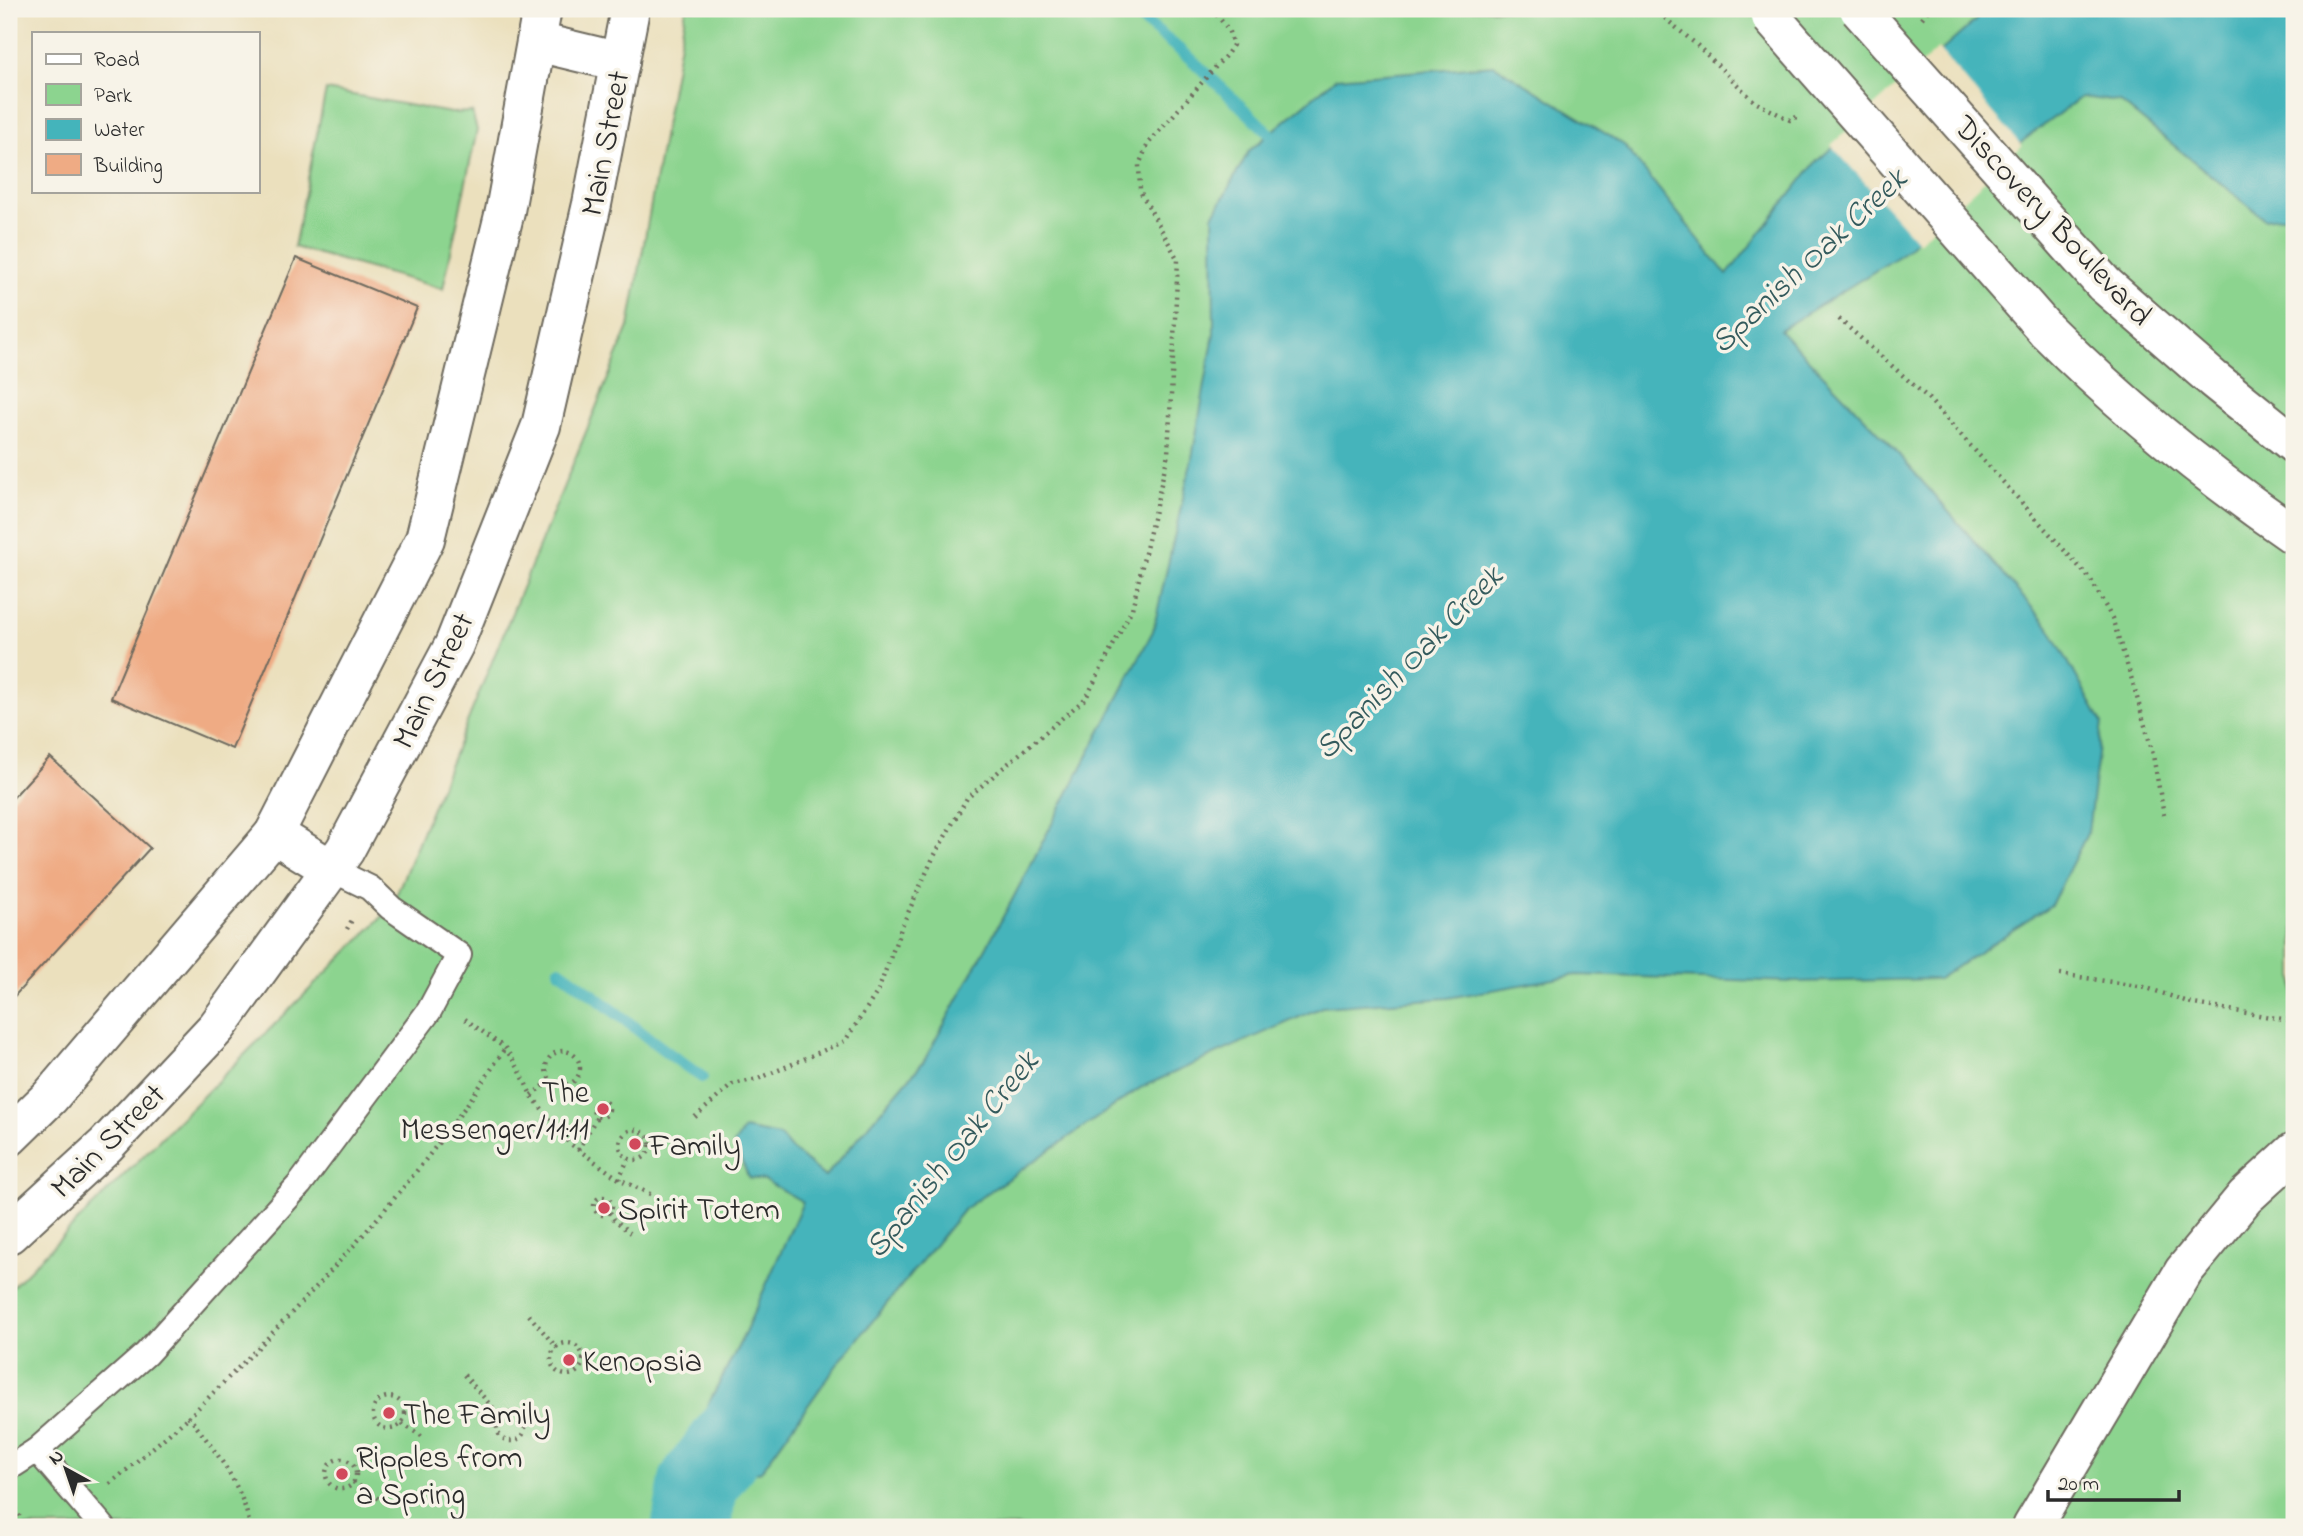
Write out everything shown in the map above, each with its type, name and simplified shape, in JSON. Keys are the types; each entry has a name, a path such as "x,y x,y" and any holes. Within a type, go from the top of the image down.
{"street":[{"name":"Main Street","path":"9,1234 106,1145 217,1027 345,850 454,645 541,426 592,204 630,9"},
{"name":"Discovery Boulevard","path":"1859,9 2105,284 2213,379 2294,444"},
{"path":"1768,13 2046,330 2097,381 2177,450 2294,535"},
{"path":"9,1137 50,1097 274,834 425,539 505,211 540,25 620,62"},
{"path":"274,834 331,869"},
{"path":"2032,1527 2184,1270 2245,1197 2294,1153"}],"lane":[{"path":"9,1468 37,1450 146,1354 300,1184 436,998 459,955 391,908 370,888 331,869"},
{"path":"37,1450 103,1527"}],"path":[{"path":"695,1117 733,1084 758,1079 845,1041 878,991 902,926 933,858 967,797 1086,698 1132,609 1168,454 1178,260 1140,191 1139,165 1149,144 1233,45 1228,29 1212,9"},
{"path":"1839,319 1926,396 2091,580 2112,618 2132,680 2152,750 2164,815"},
{"path":"347,929 352,920"},
{"path":"2060,974 2144,987 2194,1004 2294,1021"},
{"path":"436,998 505,1048 531,1095 569,1143 619,1179 652,1195"},
{"path":"84,1505 189,1417 274,1333 369,1228 450,1129 505,1048"},
{"path":"562,1051 573,1053 579,1061 580,1072 574,1081 564,1084 552,1080 547,1073 547,1063 552,1054 562,1051"},
{"path":"531,1095 552,1080"},
{"path":"579,1150 598,1115"},
{"path":"632,1129 642,1131 649,1137 651,1147 646,1155 638,1160 628,1159 621,1152 619,1143 624,1133 632,1129"},
{"path":"619,1179 628,1159"},
{"path":"610,1212 603,1215 597,1212 594,1206 597,1199 603,1197 610,1200 610,1212 614,1219 630,1233"},
{"path":"529,1315 557,1348"},
{"path":"571,1343 579,1349 583,1359 581,1368 574,1374 563,1376 555,1370 551,1362 553,1351 557,1348 571,1343"},
{"path":"464,1375 501,1417"},
{"path":"385,1397 395,1398 403,1405 405,1415 402,1424 393,1429 383,1429 375,1422 373,1412 376,1403 385,1397"},
{"path":"514,1413 522,1418 524,1435 517,1441 508,1442 500,1437 496,1429 501,1417 514,1413"},
{"path":"189,1417 222,1460 250,1527"},
{"path":"402,1424 423,1437"},
{"path":"344,1459 352,1464 356,1473 353,1482 346,1488 337,1489 329,1484 325,1476 327,1466 334,1460 344,1459"},
{"path":"353,1482 382,1501"},
{"path":"9,1494 24,1527"}],"green space":[{"path":"686,9 2294,9 2294,1527 9,1527 9,1290 391,908 629,327"},
{"path":"326,90 451,113 472,112 477,130 443,289 294,247"}],"water":[{"path":"1978,9 2294,9 2294,215 2265,219 2120,102 2081,97 2024,140 1899,256 1780,330 1887,441 2049,627 2102,723 2088,832 2051,905 1938,979 1793,982 1576,975 1448,998 1322,1007 1142,1087 964,1209 839,1362 761,1471 741,1476 722,1472 698,1484 689,1442 742,1339 803,1202 764,1180 749,1178 734,1144 744,1129 780,1136 790,1148 825,1177 924,1061 1010,904 1153,631 1192,458 1214,334 1213,216 1249,151 1336,78 1494,65 1624,145 1727,275 1816,162 1976,20"}],"pier":[{"path":"1938,49 2022,146 1918,242 1831,145"}],"building":[{"path":"296,258 417,308 232,749 111,698"},
{"path":"50,757 150,848 9,1002 9,802"}],"waterway":[{"path":"1129,9 1191,59 1270,134"},
{"path":"559,970 702,1077"},
{"name":"Spanish Oak Creek","path":"691,1527 698,1484 763,1397"}],"place":[{"name":"The Messenger/11:11","path":"603,1109"},
{"name":"Family","path":"635,1144"},
{"name":"Spirit Totem","path":"604,1208"},
{"name":"Kenopsia","path":"569,1360"},
{"name":"The Family","path":"389,1413"},
{"name":"Ripples from a Spring","path":"342,1474"}]}
